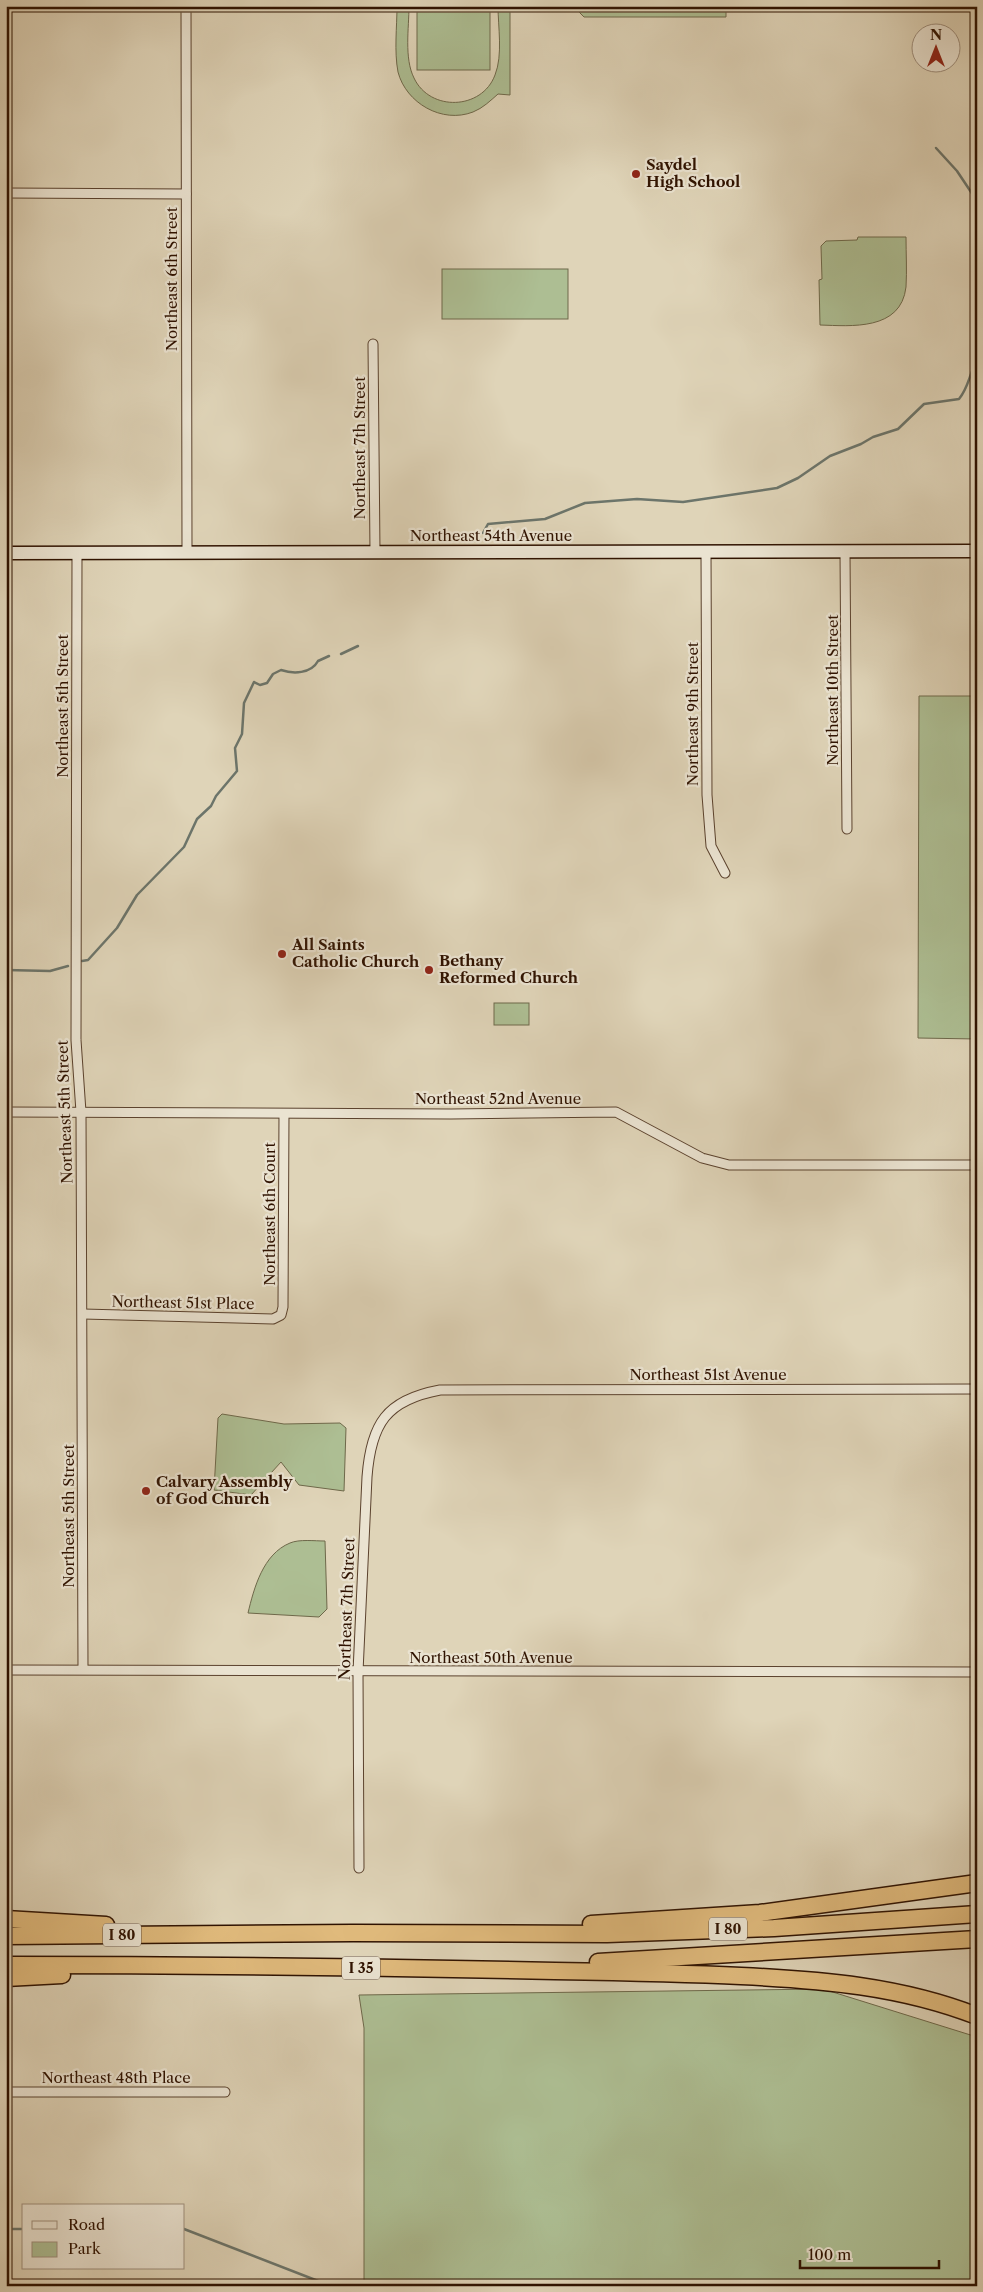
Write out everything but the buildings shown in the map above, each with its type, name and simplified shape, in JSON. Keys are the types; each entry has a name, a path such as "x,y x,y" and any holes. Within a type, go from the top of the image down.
{"highway":[{"path":"479,1934 760,1913 977,1883"},
{"name":"I 80","path":"6,1936 238,1933 608,1934 725,1930 977,1914"},
{"path":"6,1919 238,1933"},
{"name":"I 35","path":"6,1965 481,1970 977,1939"},
{"path":"6,1978 242,1967"},
{"path":"481,1970 641,1972 815,1980 872,1986 906,1993 977,2016"}],"main road":[{"name":"Northeast 54th Avenue","path":"6,553 977,551"}],"street":[{"name":"Northeast 6th Street","path":"186,6 187,552"},
{"path":"6,193 186,194"},
{"name":"Northeast 7th Street","path":"373,344 375,552"},
{"name":"Northeast 9th Street","path":"706,552 707,795 712,846 725,873"},
{"name":"Northeast 10th Street","path":"846,552 847,829"},
{"name":"Northeast 5th Street","path":"77,553 76,1040 81,1112 83,1669"},
{"name":"Northeast 52nd Avenue","path":"6,1112 284,1114 616,1112 702,1158 730,1165 977,1165"},
{"name":"Northeast 6th Court","path":"280,1315 283,1307 284,1114"},
{"name":"Northeast 51st Place","path":"83,1314 273,1319 280,1315"},
{"name":"Northeast 51st Avenue","path":"440,1390 977,1389"},
{"name":"Northeast 7th Street","path":"359,1868 358,1672 369,1457 380,1424 392,1409 402,1401 420,1394 440,1390"},
{"name":"Northeast 50th Avenue","path":"6,1670 977,1672"},
{"name":"Northeast 48th Place","path":"6,2092 225,2092"}],"green space":[{"path":"397,6 409,6 408,52 414,78 422,89 432,97 443,101 456,102 468,100 479,95 488,87 495,75 499,59 498,6 510,6 510,95 498,94 473,112 461,115 438,113 417,101 402,83 398,72 396,47"},
{"path":"417,6 490,6 490,70 417,70"},
{"path":"573,6 726,6 726,17 584,17"},
{"path":"858,237 906,237 906,287 902,301 895,312 885,319 873,323 846,326 820,325 819,280 822,279 821,246 826,241 857,240"},
{"path":"442,269 568,269 568,319 442,319"},
{"path":"919,696 977,696 977,1039 918,1038"},
{"path":"494,1003 529,1003 529,1025 494,1025"},
{"path":"222,1414 284,1424 340,1423 346,1428 344,1491 299,1485 281,1462 251,1495 214,1490 218,1418"},
{"path":"325,1541 327,1609 319,1617 248,1613 261,1573 273,1555 290,1543"},
{"path":"823,1989 977,2037 977,2286 364,2286 364,2028 359,1995"}],"waterway":[{"path":"936,148 957,171 977,201"},
{"path":"483,533 488,524 545,519 585,503 637,499 683,502 777,488 798,478 830,456 861,444 873,437 898,429 924,404 959,399 965,390 977,361"},
{"path":"341,654 358,646"},
{"path":"82,961 88,960 117,928 137,895 184,847 197,819 211,806 216,796 237,771 235,748 242,734 244,703 254,682 260,685 267,683 273,674 281,670 291,672 306,671 318,661 329,656"},
{"path":"6,970 50,971 68,966"},
{"path":"6,2229 22,2229"},
{"path":"185,2229 331,2286"}],"place":[{"name":"Saydel High School","path":"636,174"},
{"name":"All Saints Catholic Church","path":"282,954"},
{"name":"Bethany Reformed Church","path":"429,970"},
{"name":"Calvary Assembly of God Church","path":"146,1491"}]}
